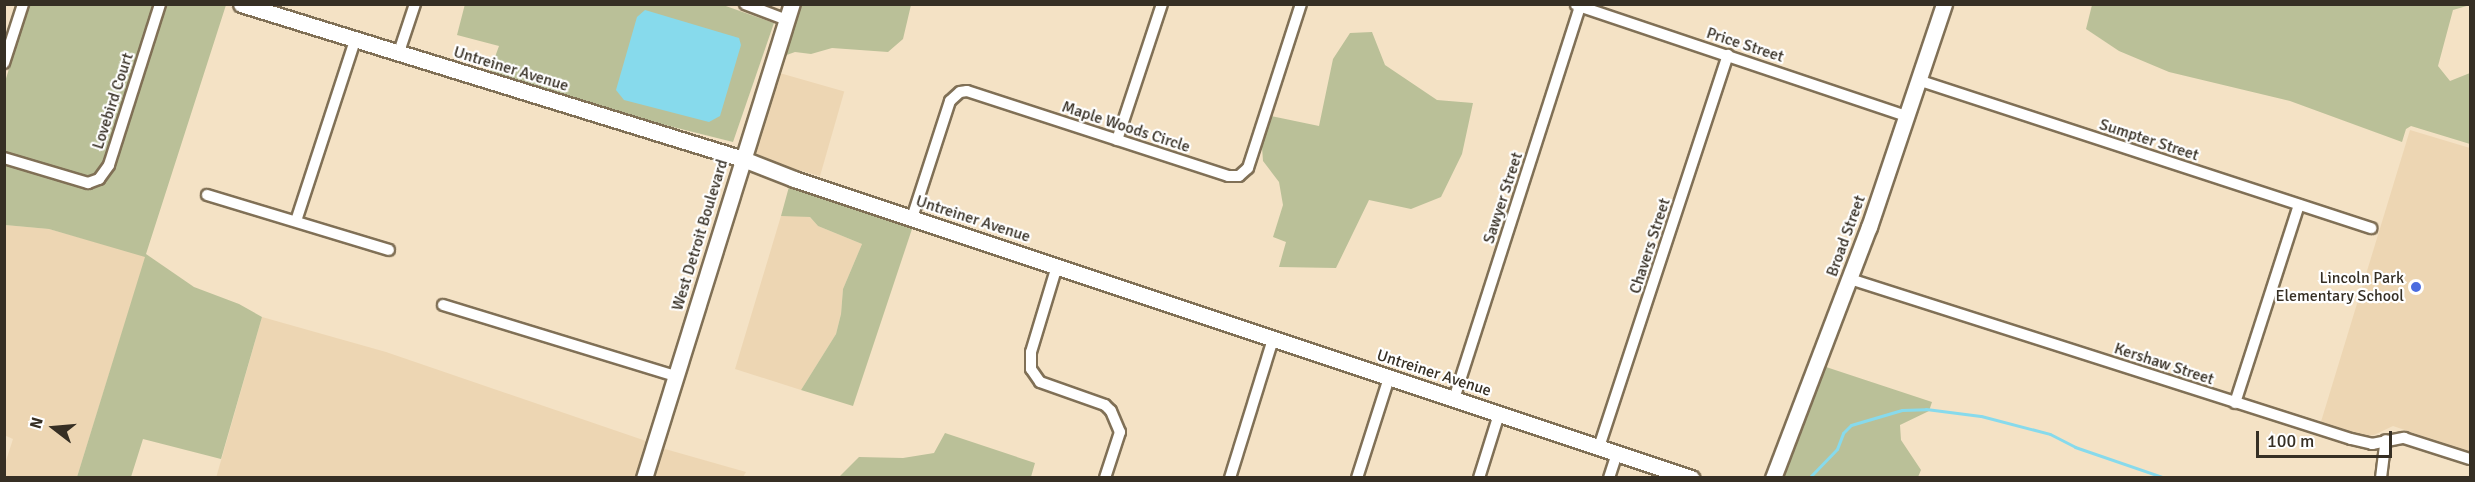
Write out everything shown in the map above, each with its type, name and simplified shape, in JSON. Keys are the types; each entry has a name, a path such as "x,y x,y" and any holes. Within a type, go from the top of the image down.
{"street":[{"path":"4,63 23,4"},
{"name":"Lovebird Court","path":"4,158 88,183 99,179 109,165 160,4"},
{"path":"399,52 415,4"},
{"path":"745,4 787,20"},
{"name":"West Detroit Boulevard","path":"644,477 792,4"},
{"path":"1118,140 1162,4"},
{"name":"Maple Woods Circle","path":"912,218 950,101 960,92 966,91 1228,176 1244,173 1248,168 1301,4"},
{"name":"Broad Street","path":"1773,477 1850,279 1944,4"},
{"name":"Untreiner Avenue","path":"242,5 743,159 757,167 1691,477"},
{"name":"Price Street","path":"1577,6 1906,116"},
{"name":"Sawyer Street","path":"1454,399 1577,6"},
{"path":"296,220 355,40"},
{"name":"Chavers Street","path":"1599,447 1728,55"},
{"name":"Sumpter Street","path":"1918,80 2371,228"},
{"path":"207,195 389,249"},
{"path":"2235,403 2298,205"},
{"path":"1057,267 1031,352 1031,369 1040,382 1105,405 1111,411 1120,432 1105,477"},
{"name":"Kershaw Street","path":"1850,279 2351,439 2372,444 2385,440 2414,440 2470,459"},
{"path":"443,304 675,376"},
{"path":"1230,477 1273,339"},
{"path":"1357,477 1389,378"},
{"path":"1479,477 1499,414"},
{"path":"2381,477 2385,440"},
{"path":"1609,477 1617,453"}],"shaded area":[{"path":"776,72 844,92 820,176 752,157"},
{"name":"Lincoln Park Elementary School","path":"2410,130 2470,148 2470,452 2393,426 2374,435 2357,437 2320,425"},
{"path":"781,216 810,217 818,226 862,244 843,289 841,314 836,334 801,390 735,369"},
{"path":"5,225 49,229 146,256 77,477 5,478 5,464 13,439 4,435"},
{"path":"262,317 386,352 649,442 638,477 216,478"},
{"path":"658,447 746,472 743,477 649,478"}],"green space":[{"path":"465,4 723,5 774,23 733,142 577,103 488,76 499,46 457,35"},
{"path":"28,5 154,5 104,162 95,175 87,178 5,153 5,82"},
{"path":"165,5 226,5 146,254 194,287 239,304 262,317 221,459 143,439 131,477 77,477 145,257 49,229 5,225 5,163 101,184 104,182 114,166"},
{"path":"798,5 911,5 903,39 888,52 832,48 811,54 795,52 781,57"},
{"path":"2092,5 2470,5 2453,10 2438,66 2450,81 2470,73 2470,144 2411,126 2406,129 2402,142 2290,101 2169,72 2119,51 2086,29"},
{"path":"1372,32 1385,65 1437,100 1473,103 1462,154 1441,197 1411,209 1369,200 1336,268 1279,267 1286,242 1273,237 1283,205 1279,182 1263,161 1262,147 1271,116 1319,126 1333,59 1350,33"},
{"path":"790,183 914,223 853,406 801,390 836,334 841,314 843,289 862,244 818,226 810,217 781,216"},
{"path":"1823,366 1932,402 1929,411 1900,425 1901,440 1921,470 1918,477 1779,478"},
{"path":"945,433 1035,463 1031,477 839,477 859,457 903,458 934,453"}],"water":[{"path":"645,10 739,38 741,45 720,116 709,122 624,100 616,90 637,17"}],"waterway":[{"path":"1809,478 1837,449 1843,433 1851,425 1902,410 1926,409 1981,416 2050,434 2075,447 2165,478"}],"place":[{"name":"Lincoln Park Elementary School","path":"2416,287"}]}
